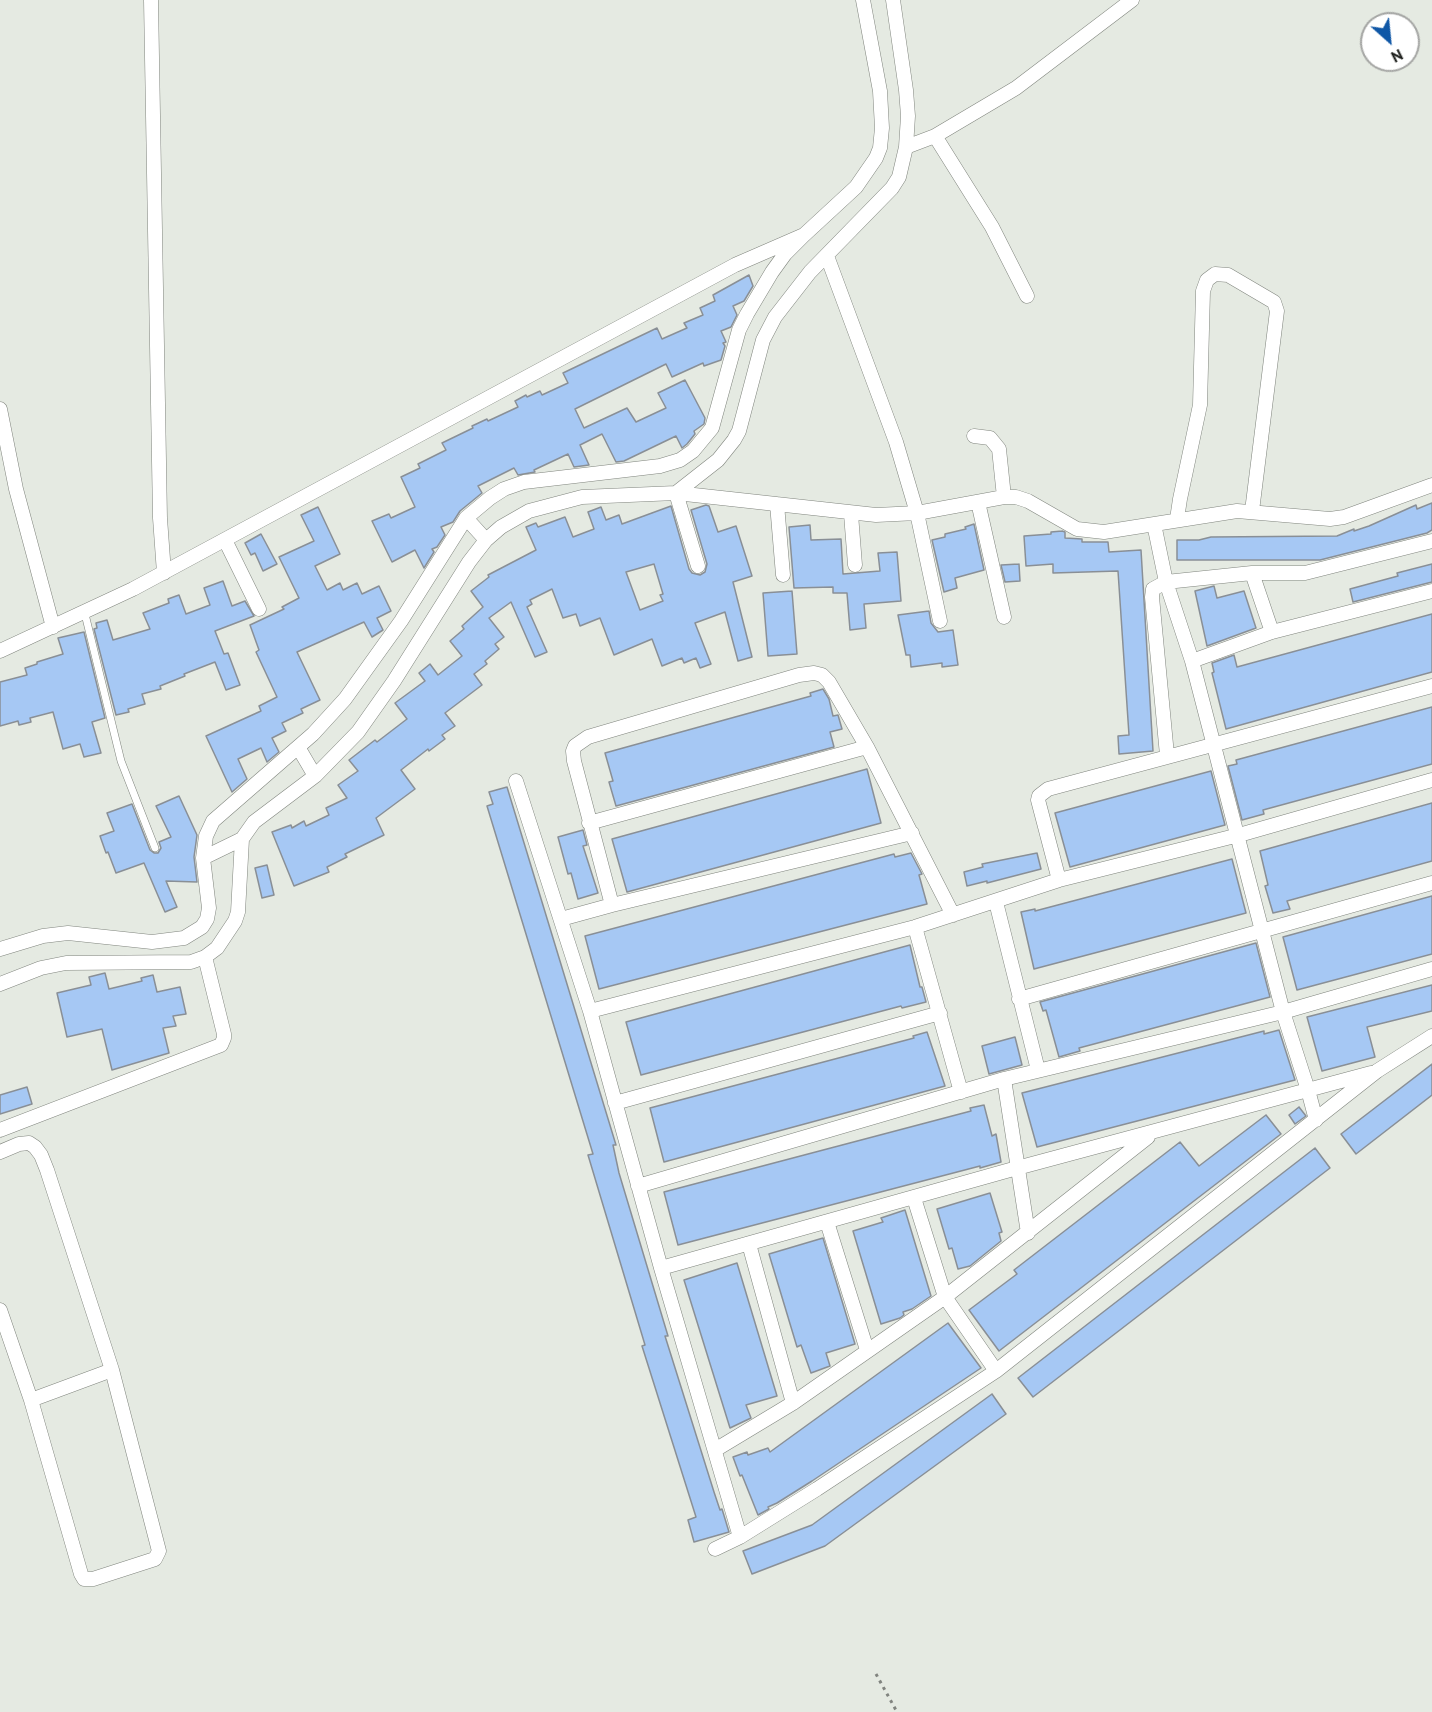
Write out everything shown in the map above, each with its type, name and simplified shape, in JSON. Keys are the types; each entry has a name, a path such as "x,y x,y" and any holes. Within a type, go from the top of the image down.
{"street":[{"path":"151,0 160,518 164,573"},
{"path":"207,856 236,842 254,822 358,732 394,681 470,562 483,536 529,511 582,497 599,483 680,460 693,451 712,428 750,335 772,272 785,254 856,187 876,158 880,148 882,128 880,91 863,0"},
{"path":"676,493 718,460 739,430 750,335 776,317 810,272 892,188 902,168 908,116 893,0"},
{"path":"906,147 934,136 1016,88 1132,0"},
{"path":"934,136 992,227 1027,296"},
{"path":"0,651 164,573 735,265 804,235"},
{"path":"827,256 896,442 917,513 940,621"},
{"path":"1178,519 1180,499 1200,405 1203,291 1207,280 1215,274 1228,275 1274,302 1277,311 1252,511"},
{"path":"0,409 16,489 53,627"},
{"path":"974,436 990,438 999,448 1004,497"},
{"path":"0,948 43,936 68,933 152,942 184,938 194,933 207,919 209,908 206,836 213,821 299,749 345,699 373,663 468,519 490,498 504,489 524,482 599,483 851,514 876,515 917,513 1004,497 1016,497 1028,501 1077,530 1092,532 1237,511 1329,519 1344,517 1432,485"},
{"path":"676,493 698,566"},
{"path":"978,502 1004,617"},
{"path":"777,504 783,575"},
{"path":"851,514 855,565"},
{"path":"468,519 483,536"},
{"path":"1154,524 1166,582 1192,661 1283,1011 1316,1120"},
{"path":"225,540 259,609"},
{"path":"1167,755 1153,589 1166,582 1252,573 1305,573 1432,541"},
{"path":"1252,573 1272,632"},
{"path":"1192,661 1272,632 1432,591"},
{"path":"612,905 574,761 573,751 578,743 588,737 799,675 814,673 822,675 829,682 867,747 953,915"},
{"path":"1059,879 1039,809 1038,800 1048,789 1167,755 1214,745 1432,686"},
{"path":"589,823 867,747"},
{"path":"299,749 312,773"},
{"path":"590,1011 915,927 996,902 1059,879 1239,835 1432,780"},
{"path":"516,781 590,1011 661,1268 740,1537"},
{"path":"561,919 912,833"},
{"path":"0,984 41,968 66,963 190,962 206,957 217,948 236,921 238,912 236,842"},
{"path":"1019,999 1432,883"},
{"path":"996,902 1038,1070"},
{"path":"915,927 961,1092"},
{"path":"0,1130 221,1045 224,1034 206,957"},
{"path":"638,1186 1004,1079 1283,1011 1432,969"},
{"path":"615,1103 940,1013"},
{"path":"715,1549 740,1537 817,1489 996,1371 1377,1071 1432,1036"},
{"path":"661,1268 1017,1168 1377,1071"},
{"path":"1004,1079 1028,1233"},
{"path":"715,1450 793,1402 945,1297 1153,1133"},
{"path":"0,1152 19,1144 29,1143 41,1155 112,1370 159,1551 159,1555 152,1560 93,1579 84,1578 78,1569 31,1400 0,1310"},
{"path":"914,1198 945,1297 996,1371"},
{"path":"827,1222 867,1350"},
{"path":"749,1244 793,1402"},
{"path":"31,1400 112,1370"}],"lane":[{"path":"84,610 122,761 155,848"}],"path":[{"path":"876,1674 897,1712"}],"building":[{"path":"749,275 753,286 744,301 733,306 737,315 731,327 721,331 726,342 723,343 725,346 721,360 704,366 703,363 672,377 666,364 575,409 584,428 627,408 636,422 666,408 658,393 685,380 705,418 704,424 694,431 695,434 687,444 682,448 676,436 624,461 616,462 602,434 580,445 589,465 574,467 568,454 534,470 535,472 518,475 514,468 478,486 482,493 460,511 453,522 441,527 445,535 437,547 432,549 434,552 424,568 415,550 392,562 372,521 389,514 391,518 415,507 401,477 420,468 418,464 446,450 442,443 473,428 472,426 518,407 515,401 526,395 527,397 540,391 542,395 568,383 563,373 657,328 662,339 687,328 684,323 703,315 700,308 715,301 713,295"},
{"path":"1432,503 1432,530 1427,533 1320,560 1177,560 1177,540 1199,540 1211,537 1337,536 1369,526 1416,505 1417,509"},
{"path":"671,506 689,569 692,573 700,575 705,572 707,564 691,510 709,506 718,532 736,526 752,576 733,582 752,657 738,661 725,612 695,623 711,664 700,668 696,658 684,663 682,658 662,666 652,639 614,655 600,618 580,626 576,614 563,618 552,589 530,600 532,604 527,607 547,652 535,657 511,602 489,618 504,637 495,644 499,649 485,661 487,664 474,674 482,685 445,713 455,726 442,735 445,739 401,770 415,789 376,818 384,835 345,854 347,857 327,867 329,872 294,886 272,832 291,825 292,828 304,821 306,826 329,815 326,808 347,798 338,785 358,771 349,760 407,719 395,703 425,681 419,673 430,664 438,675 462,656 450,641 464,629 462,626 483,607 471,591 489,577 488,575 536,550 526,527 536,523 538,527 565,517 573,537 594,529 588,512 601,507 606,520 619,515 622,524","holes":["654,564 663,594 660,595 663,601 640,610 626,572"]},
{"path":"318,507 340,554 315,566 327,590 340,583 343,590 357,583 362,594 379,586 391,611 377,618 383,630 372,637 364,622 297,652 320,700 301,709 303,713 282,723 286,731 272,738 279,752 267,762 261,748 238,759 247,779 232,792 206,736 261,711 259,706 277,697 256,652 259,650 250,625 284,609 282,607 299,598 279,557 314,541 301,515"},
{"path":"974,524 984,570 955,578 957,588 944,592 932,540 966,529 965,527"},
{"path":"810,525 811,540 841,539 843,574 880,571 878,553 897,552 901,601 864,604 866,628 850,630 847,593 833,593 833,587 794,588 789,527"},
{"path":"1065,532 1065,538 1082,539 1082,542 1108,542 1109,552 1141,550 1153,751 1119,754 1118,736 1129,735 1118,571 1053,573 1053,564 1026,566 1024,536"},
{"path":"261,534 277,564 263,571 255,553 251,555 245,543"},
{"path":"1019,564 1020,581 1005,582 1001,565"},
{"path":"1432,564 1432,582 1353,602 1350,589"},
{"path":"223,581 232,606 245,601 254,616 215,631 224,654 228,653 240,685 226,690 215,662 160,686 161,689 142,694 145,704 128,709 129,712 116,715 94,629 97,628 96,623 107,620 113,640 150,629 143,613 169,603 168,599 179,595 186,614 210,605 204,588"},
{"path":"1214,586 1217,598 1244,591 1256,628 1207,646 1195,591"},
{"path":"792,591 797,654 768,656 763,593"},
{"path":"929,611 931,623 938,632 953,630 958,665 942,667 942,663 911,667 910,655 906,655 898,615"},
{"path":"1432,614 1432,672 1226,729 1212,673 1214,672 1212,663 1234,655 1237,667"},
{"path":"84,632 105,718 92,722 101,753 84,757 80,744 63,749 53,712 30,718 31,722 19,725 18,721 0,726 0,682 27,675 25,668 63,654 58,638"},
{"path":"823,689 829,699 833,716 838,715 842,729 830,732 834,747 616,806 609,782 613,781 605,753 811,696 810,693"},
{"path":"1432,707 1432,764 1263,810 1264,814 1242,820 1228,766 1237,764 1236,760"},
{"path":"867,769 881,823 627,892 612,839"},
{"path":"1211,771 1225,825 1070,867 1055,813"},
{"path":"507,787 616,1145 613,1145 619,1173 668,1336 665,1336 714,1492 729,1532 694,1542 688,1520 696,1517 642,1346 645,1345 588,1155 593,1154 487,806 493,804 489,792"},
{"path":"179,796 197,835 194,857 197,882 166,881 177,907 165,912 144,863 116,873 100,836 114,831 107,813 132,804 150,850 158,853 161,848 159,842 171,837 156,806"},
{"path":"1432,803 1432,861 1287,901 1290,909 1273,913 1265,886 1268,885 1260,851"},
{"path":"583,830 587,845 583,846 598,893 578,899 571,873 568,874 558,837"},
{"path":"911,853 922,874 919,875 927,904 599,989 585,936 894,854 895,857"},
{"path":"1037,853 1041,869 967,886 964,872 983,867 982,864"},
{"path":"1232,859 1246,913 1034,969 1021,912 1035,909 1035,911"},
{"path":"267,865 274,895 262,898 255,868"},
{"path":"1432,896 1432,954 1297,990 1283,937"},
{"path":"1256,943 1270,997 1079,1048 1080,1051 1059,1057 1046,1010 1043,1011 1040,1002"},
{"path":"910,945 926,1002 902,1008 901,1006 641,1075 626,1022"},
{"path":"105,973 109,989 142,981 141,978 153,975 157,992 180,987 186,1014 173,1016 176,1026 163,1028 169,1053 112,1070 102,1029 67,1037 57,993 91,985 89,977"},
{"path":"1432,985 1432,1011 1367,1027 1375,1057 1322,1071 1307,1017"},
{"path":"1279,1030 1295,1080 1037,1147 1022,1093 1264,1031 1264,1034"},
{"path":"927,1032 945,1086 664,1162 650,1108 914,1038 913,1036"},
{"path":"1015,1037 1022,1065 989,1074 982,1046"},
{"path":"1432,1064 1432,1095 1356,1154 1341,1134"},
{"path":"27,1087 32,1104 0,1114 0,1095"},
{"path":"984,1105 992,1136 996,1134 1001,1162 678,1245 664,1192 971,1111 970,1108"},
{"path":"1299,1107 1306,1116 1295,1124 1289,1115"},
{"path":"1266,1115 1281,1134 999,1351 969,1310 1017,1274 1014,1270 1180,1142 1199,1166"},
{"path":"1315,1148 1330,1168 1033,1397 1018,1378"},
{"path":"990,1193 1002,1232 999,1233 1001,1241 970,1266 958,1269 952,1248 949,1249 937,1209"},
{"path":"905,1210 931,1296 912,1309 903,1312 904,1315 900,1318 881,1324 853,1231 883,1222 881,1218"},
{"path":"823,1238 855,1344 826,1353 830,1366 811,1373 801,1345 797,1347 769,1254"},
{"path":"737,1263 777,1396 746,1405 751,1418 730,1428 684,1280"},
{"path":"948,1323 981,1368 758,1515 733,1457 768,1448 770,1452"},
{"path":"992,1394 1006,1414 825,1546 752,1574 743,1551 812,1525"}]}
